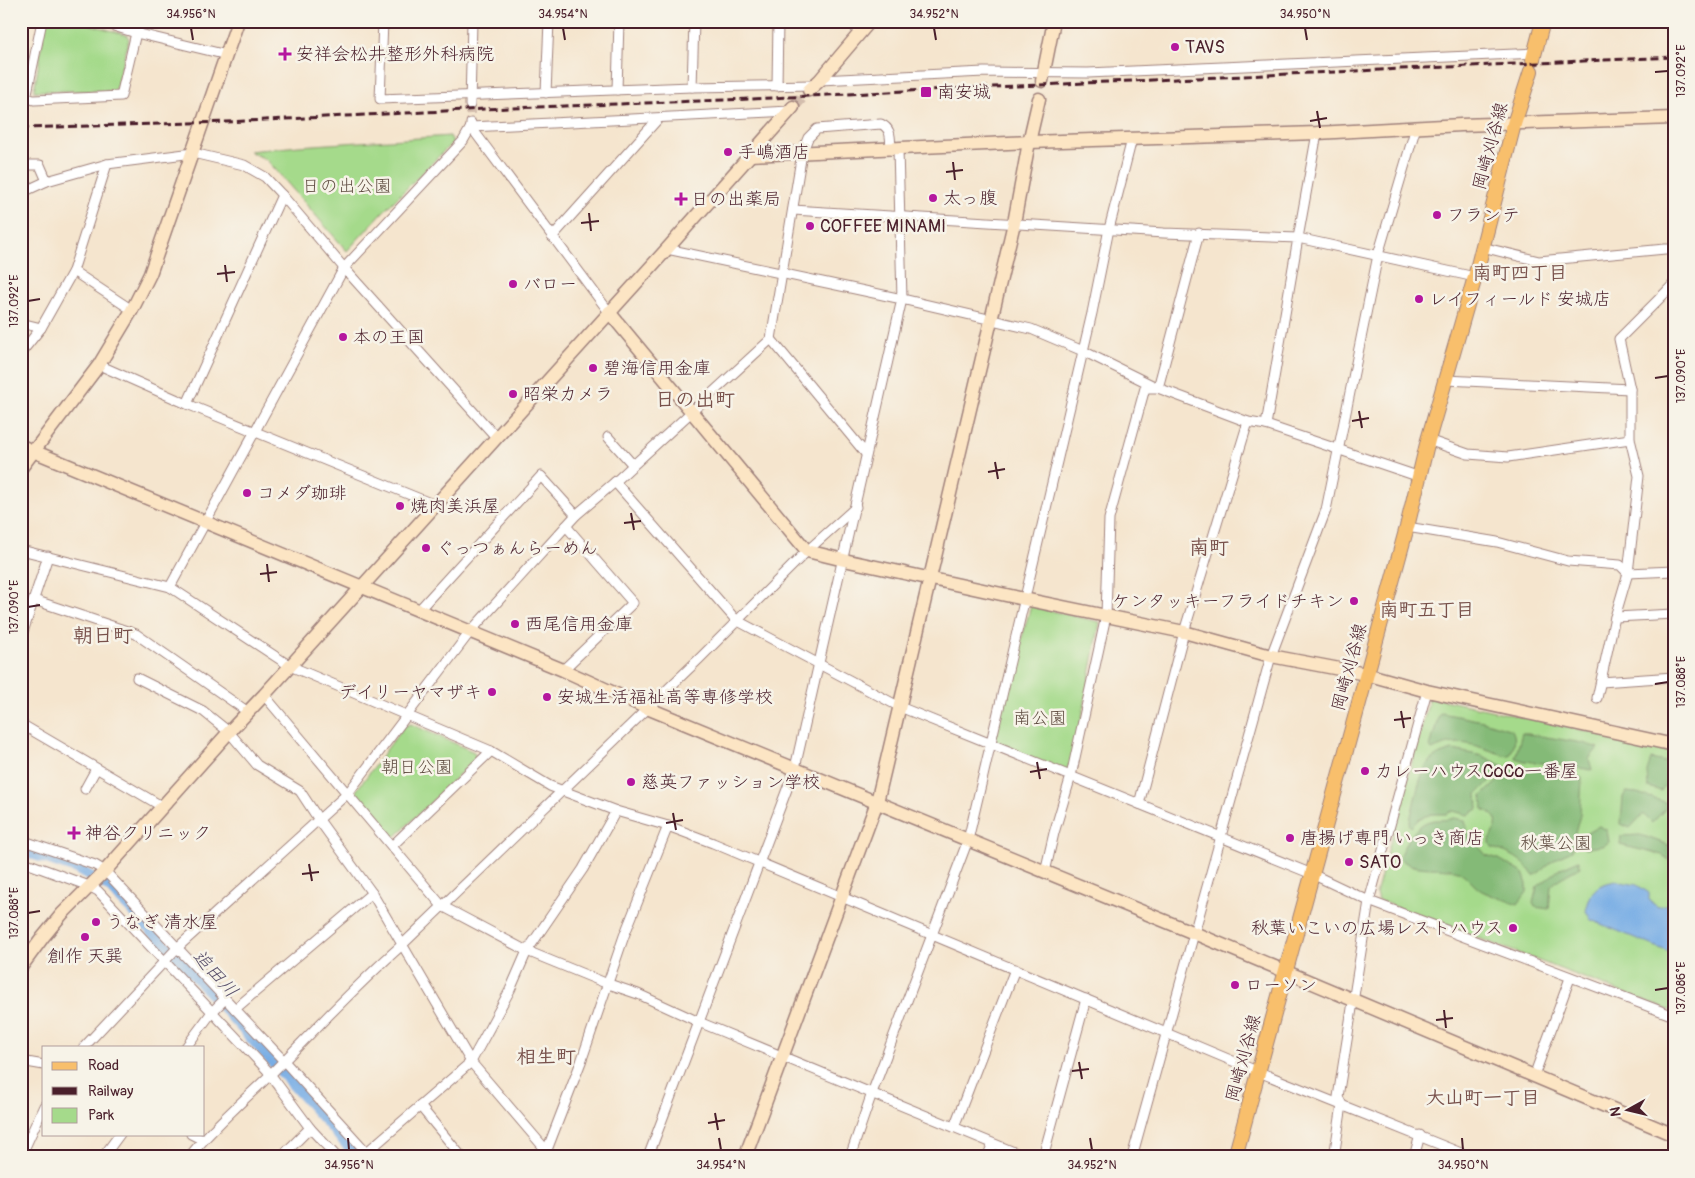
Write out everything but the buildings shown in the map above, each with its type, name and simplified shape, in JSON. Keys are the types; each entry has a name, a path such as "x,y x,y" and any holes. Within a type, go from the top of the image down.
{"main road":[{"name":"岡崎刈谷線","path":"1235,1157 1543,21"}],"street":[{"path":"42,21 26,98 34,100 121,96 136,33 142,21"},
{"path":"98,21 136,33 227,55"},
{"path":"21,468 27,449 98,364 132,310 150,274 238,21"},
{"path":"382,21 380,99 470,101 546,93 692,87 814,85 984,72 1043,77 1088,73 1533,61"},
{"path":"470,101 472,21"},
{"path":"546,93 549,21"},
{"path":"617,90 619,21"},
{"path":"692,87 694,21"},
{"path":"777,86 778,21"},
{"path":"850,21 860,33"},
{"path":"814,85 870,21"},
{"path":"1043,77 1054,21"},
{"path":"745,1157 877,802 1014,223 1039,99"},
{"path":"471,124 658,119 791,109"},
{"path":"21,967 43,936 163,807 791,109"},
{"path":"750,155 1029,142 1317,133 1416,127 1674,118"},
{"path":"552,237 658,119"},
{"path":"471,124 552,237 609,312 807,551 1184,632 1271,656 1366,674 1427,691 1674,745"},
{"path":"170,587 344,268 456,148 471,124"},
{"path":"85,1046 177,948 348,793 470,632 576,515 634,465 771,339 802,153 808,138 816,129 881,124 887,127 890,132 894,149 900,218 902,299 866,454 844,560 795,768 648,1157"},
{"path":"1132,1157 1271,656 1326,510 1378,255 1416,127"},
{"path":"1266,425 1317,133"},
{"path":"850,1157 872,1093 968,840 1083,351 1109,229 1132,139"},
{"path":"21,193 47,181 108,164 193,153 244,165 265,177 282,195 344,268 496,437"},
{"path":"21,353 41,328 73,271 108,164"},
{"path":"21,165 40,165 47,181"},
{"path":"186,404 282,195"},
{"path":"793,210 1164,233 1298,238 1474,277"},
{"path":"1158,388 1199,233"},
{"path":"1482,247 1540,261 1674,249"},
{"path":"667,249 754,266 783,275 902,299 1031,329 1083,351 1158,388 1248,422 1266,425 1420,478"},
{"path":"73,271 132,310"},
{"path":"1597,698 1615,617 1628,573 1639,476 1630,439 1630,389 1619,339 1672,289"},
{"path":"21,324 41,328"},
{"path":"771,339 866,454"},
{"path":"98,364 186,404 435,505"},
{"path":"1446,380 1630,389"},
{"path":"1045,872 1054,833 1071,776 1106,616 1109,519 1145,388 1158,388"},
{"path":"1139,804 1184,632 1248,422"},
{"path":"608,437 634,465"},
{"path":"1428,440 1468,454 1508,457 1630,439"},
{"path":"27,449 362,586 563,670 647,708 1194,933 1674,1135"},
{"path":"418,611 541,476 576,515"},
{"path":"615,482 736,620 900,707 1312,874 1369,902 1674,1016"},
{"path":"189,1157 202,1140 284,1061 360,982 402,945 807,551 856,506"},
{"path":"563,670 633,603 566,526"},
{"path":"1407,527 1497,542 1568,561 1620,565 1628,573 1674,571"},
{"path":"21,550 170,587 290,666 491,751 550,786 616,811 668,826 760,862 1259,1072 1471,1157"},
{"path":"21,638 48,556"},
{"path":"34,600 136,634 248,712"},
{"path":"1615,617 1674,614"},
{"path":"1600,682 1674,677"},
{"path":"137,678 203,711 229,732 258,765 300,791 372,893 471,1062 550,1154"},
{"path":"1334,1157 1342,1105 1338,1097 1369,902 1427,691"},
{"path":"264,695 442,906 527,950 638,994 699,1022 1026,1157"},
{"path":"21,724 163,807"},
{"path":"392,846 491,751"},
{"path":"85,788 96,769"},
{"path":"21,855 24,841 95,865 105,871 369,1154 471,1062 510,990 527,950 583,868 616,811"},
{"path":"550,1154 624,936 668,826"},
{"path":"21,861 98,891 267,1070 310,1128 337,1157"},
{"path":"235,1009 372,893"},
{"path":"954,1127 1015,969"},
{"path":"1534,1076 1570,978"},
{"path":"187,1046 212,1012 225,999"},
{"path":"1043,1157 1086,999"},
{"path":"21,1062 42,1065"},
{"path":"420,1106 462,1157"},
{"path":"21,1156 42,1110"},
{"path":"281,1157 310,1128"},
{"path":"1414,1157 1420,1135"},
{"path":"103,1157 119,1136"},
{"path":"195,1136 202,1140"},
{"path":"987,1157 993,1144"},
{"path":"1672,1157 1674,1152"},
{"path":"540,1157 550,1154"}],"green space":[{"path":"46,21 78,21 127,35 129,39 115,91 34,91"},
{"name":"日の出公園","path":"450,136 453,142 347,251 267,160 249,151 299,146"},
{"name":"南公園","path":"1031,606 1100,622 1071,776 991,744"},
{"name":"秋葉公園","path":"1430,697 1674,750 1674,1012 1378,900 1376,894"},
{"path":"1441,713 1483,721 1512,730 1515,739 1510,755 1461,743 1452,743 1432,750 1430,747"},
{"name":"朝日公園","path":"411,724 474,752 476,758 395,837 390,836 357,798 356,791 404,726"},
{"path":"1522,733 1583,743 1598,748 1589,759 1592,770 1515,758"},
{"path":"1453,750 1483,756 1505,767 1505,770 1494,777 1477,794 1478,809 1468,815 1453,811 1446,814 1432,814 1420,818 1411,827 1409,825 1414,802 1425,768 1433,758"},
{"path":"1651,759 1674,764 1674,778 1661,791 1648,787 1647,771"},
{"path":"1515,768 1563,773 1582,778 1580,815 1572,851 1555,859 1536,875 1533,875 1516,857 1492,848 1490,843 1496,819 1492,814 1483,809 1482,796"},
{"path":"1626,792 1637,793 1670,804 1652,823 1643,814 1630,828 1621,824 1623,797"},
{"path":"1453,818 1465,820 1468,834 1486,855 1499,859 1523,873 1527,884 1527,892 1518,904 1482,891 1458,871 1419,867 1405,862 1399,857 1407,841 1420,826 1430,821"},
{"path":"1599,826 1607,830 1609,842 1603,846 1585,848 1581,843 1582,836"},
{"path":"1641,835 1674,847 1674,863 1662,855 1620,845 1621,836"},
{"path":"1579,860 1580,867 1551,886 1549,909 1535,907 1533,903 1537,887 1561,868"}],"water":[{"path":"1616,881 1637,885 1649,893 1649,901 1658,907 1674,902 1674,941 1669,952 1591,920 1586,911 1592,893 1603,884"}],"waterway":[{"name":"追田川","path":"21,850 75,868 109,887 185,965 358,1157"}],"tunnel":[{"path":"793,107 809,90"},
{"path":"470,105 471,121"}],"railway":[{"path":"21,128 226,122 1674,57"}],"place":[{"name":"TAVS","path":"1175,47"},
{"name":"安祥会松井整形外科病院","path":"285,54"},
{"name":"南安城","path":"926,92"},
{"name":"手嶋酒店","path":"728,152"},
{"name":"太っ腹","path":"933,198"},
{"name":"日の出薬局","path":"681,199"},
{"name":"フランテ","path":"1437,215"},
{"name":"COFFEE MINAMI","path":"810,226"},
{"name":"バロー","path":"513,284"},
{"name":"レイフィールド 安城店","path":"1419,299"},
{"name":"本の王国","path":"343,337"},
{"name":"碧海信用金庫","path":"593,368"},
{"name":"昭栄カメラ","path":"513,394"},
{"name":"コメダ珈琲","path":"247,493"},
{"name":"焼肉美浜屋","path":"400,506"},
{"name":"ぐっつぁんらーめん","path":"426,548"},
{"name":"ケンタッキーフライドチキン","path":"1354,601"},
{"name":"西尾信用金庫","path":"515,624"},
{"name":"デイリーヤマザキ","path":"492,692"},
{"name":"安城生活福祉高等専修学校","path":"547,697"},
{"name":"カレーハウスCoCo一番屋","path":"1365,771"},
{"name":"慈英ファッション学校","path":"631,782"},
{"name":"神谷クリニック","path":"74,833"},
{"name":"唐揚げ専門 いっき商店","path":"1290,838"},
{"name":"SATO","path":"1349,862"},
{"name":"うなぎ 清水屋","path":"96,922"},
{"name":"秋葉いこいの広場レストハウス","path":"1513,928"},
{"name":"創作 天巽","path":"85,937"},
{"name":"ローソン","path":"1235,985"}],"district":[{"name":"南町四丁目","path":"1520,272"},
{"name":"日の出町","path":"695,399"},
{"name":"南町","path":"1209,547"},
{"name":"南町五丁目","path":"1427,609"},
{"name":"朝日町","path":"103,635"},
{"name":"相生町","path":"546,1056"},
{"name":"大山町一丁目","path":"1483,1097"}]}
